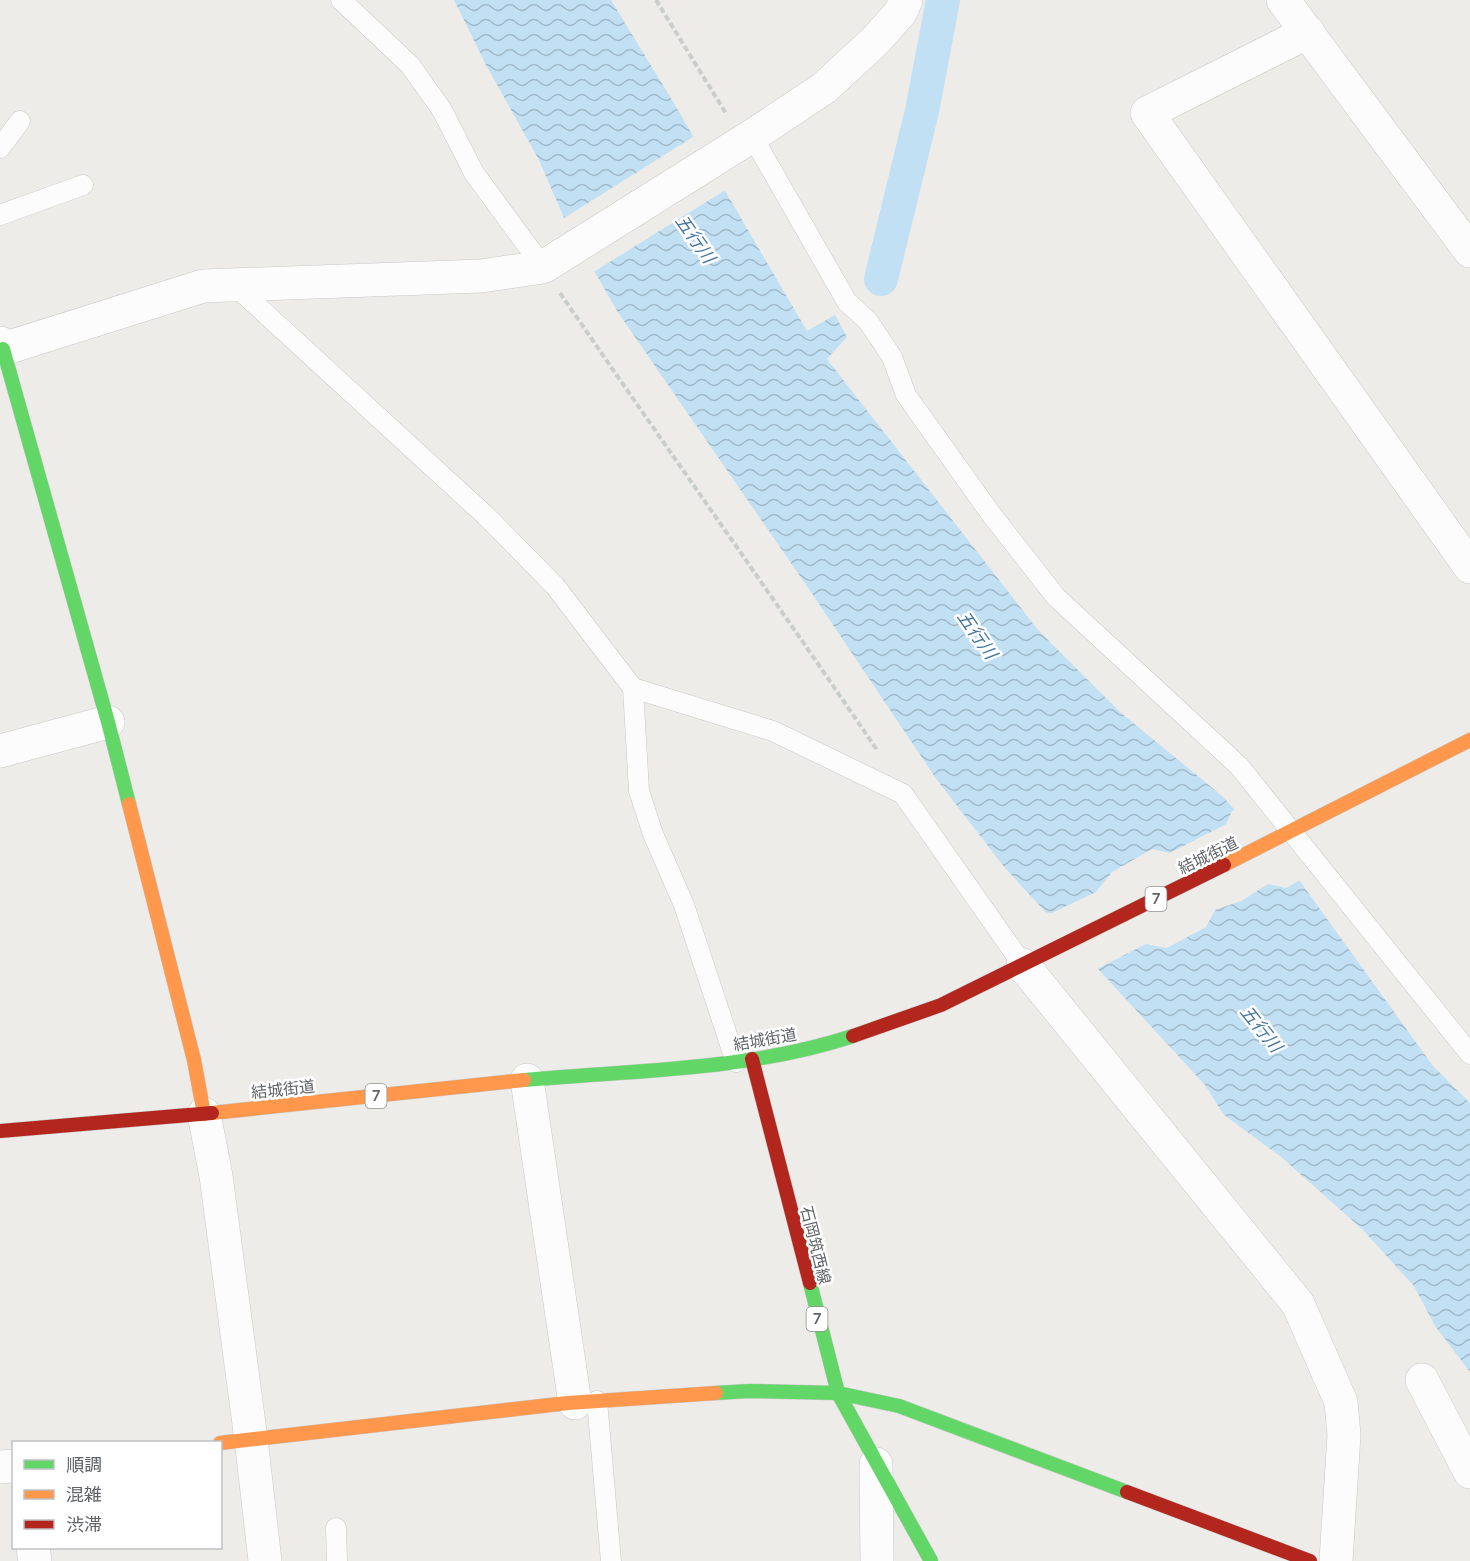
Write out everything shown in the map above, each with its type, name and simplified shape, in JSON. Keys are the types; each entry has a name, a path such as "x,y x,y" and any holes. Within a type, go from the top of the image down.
{"main road":[{"path":"1,346 108,722 198,1076 204,1114"},
{"name":"結城街道","path":"0,1131 204,1114 528,1080 662,1071 744,1060 829,1044 941,1005 1470,740"},
{"name":"石岡筑西線","path":"744,1060 838,1393 931,1561"},
{"path":"236,1441 586,1402 749,1391 838,1393 899,1406 1310,1561"}],"street":[{"path":"1,346 203,286 481,276 549,263 824,88 875,41 900,13 906,0"},
{"path":"1283,0 1470,251"},
{"path":"1308,32 1147,113 1470,567"},
{"path":"0,751 108,722"},
{"path":"1029,962 1298,1304 1341,1402 1344,1435 1336,1561"},
{"path":"528,1080 586,1402"},
{"path":"204,1114 216,1176 236,1441 265,1561"},
{"path":"1422,1380 1470,1472"},
{"path":"876,1464 877,1561"}],"lane":[{"path":"341,0 410,65 442,110 474,173 549,263"},
{"path":"0,148 20,121"},
{"path":"743,141 847,302 868,321 892,357 906,395 991,514 1056,597 1239,766 1284,835 1470,1054"},
{"path":"0,215 83,185"},
{"path":"232,284 485,515 555,586 633,688 639,791 653,834 684,905 744,1060"},
{"path":"633,688 773,731 903,794 1029,962"},
{"path":"586,1402 611,1561"},
{"path":"336,1528 337,1561"}],"path":[{"path":"656,0 743,141"},
{"path":"549,263 649,423 769,590 900,784 903,794"}],"water":[{"name":"五行川","path":"454,0 611,0 807,331 835,315 847,337 827,359 1038,630 1121,713 1221,795 1294,873 1433,1066 1470,1103 1470,1372 1435,1326 1414,1286 1362,1229 1280,1156 1224,1115 1205,1085 1005,868 937,780 811,592 617,311 564,218 539,160 486,65"}],"pier":[{"path":"696,135 727,189 592,273 561,220"},
{"path":"1238,808 1302,879 1286,888 1268,884 1241,901 1215,910 1206,927 1167,948 1146,944 1095,970 1041,912 1052,913 1096,892 1112,872 1152,849 1170,853 1226,824 1232,811"}],"waterway":[{"path":"881,279 922,111 943,0"}],"traffic: fast":[{"path":"3,349 129,804"},
{"path":"524,1080 731,1063 813,1048 853,1036"},
{"path":"810,1283 838,1393 931,1561"},
{"path":"716,1393 749,1391 838,1393 899,1406 1127,1492"}],"traffic: slow":[{"path":"1224,865 1470,740"},
{"path":"129,804 194,1060 204,1114"},
{"path":"212,1113 524,1080"},
{"path":"222,1443 568,1403 716,1393"}],"traffic: jam":[{"path":"853,1036 941,1005 1224,865"},
{"path":"752,1059 810,1283"},
{"path":"0,1131 212,1113"},
{"path":"1127,1492 1310,1561"}]}
